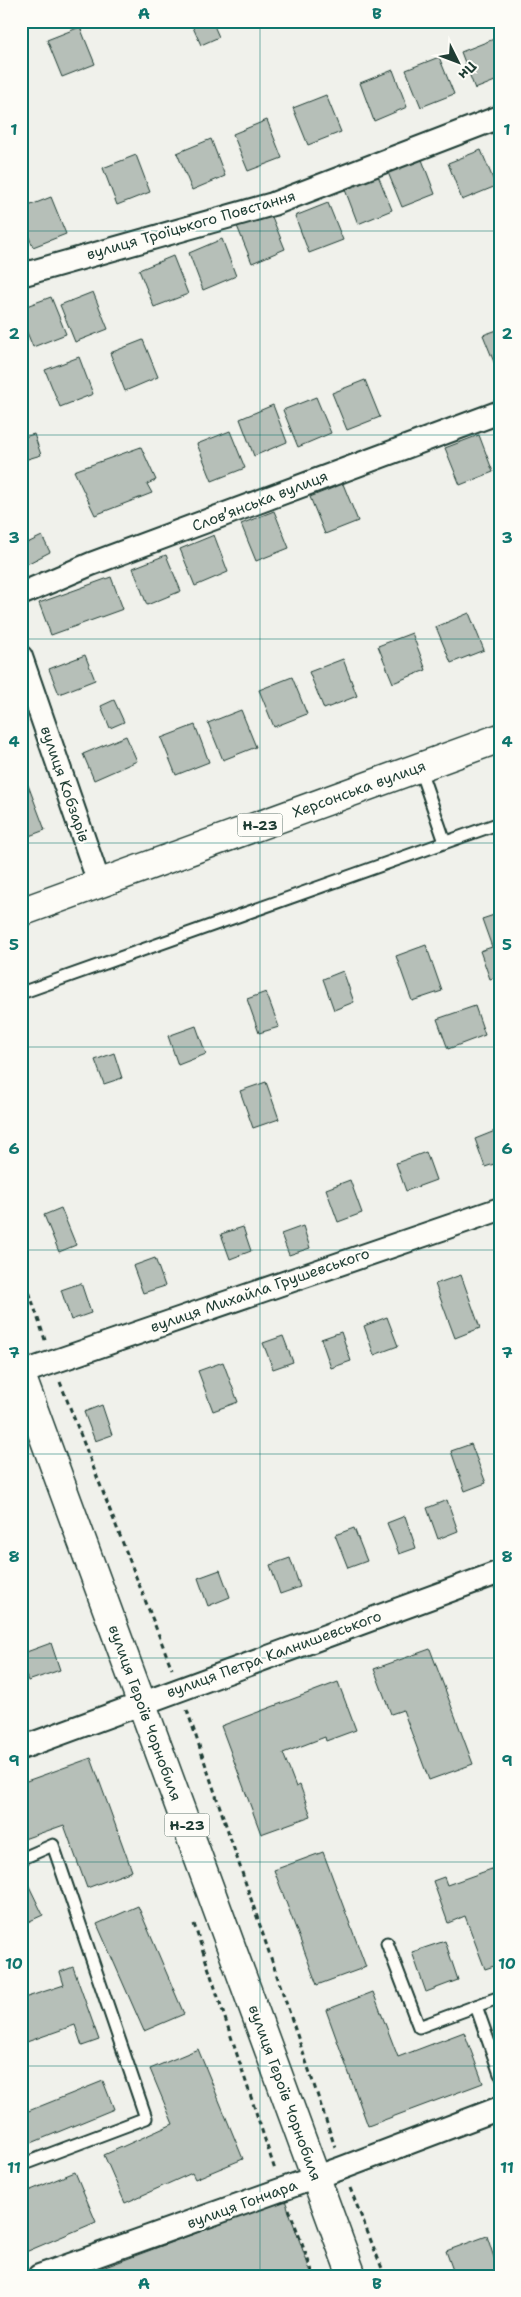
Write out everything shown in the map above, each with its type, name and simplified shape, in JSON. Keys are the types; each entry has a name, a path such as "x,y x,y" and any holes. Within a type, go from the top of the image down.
{"main road":[{"name":"Херсонська вулиця","path":"21,912 500,738"},
{"name":"вулиця Героїв Чорнобиля","path":"21,1374 352,2276"}],"street":[{"name":"вулиця Троїцького Повстання","path":"21,275 273,204 500,117"},
{"name":"Словʼянська вулиця","path":"21,594 109,558 500,412"},
{"name":"вулиця Кобзарів","path":"21,657 99,883"},
{"name":"вулиця Михайла Грушевського","path":"21,1374 52,1361 500,1209"},
{"name":"вулиця Петра Калнишевського","path":"21,1748 179,1688 500,1572"},
{"name":"вулиця Гончара","path":"39,2276 282,2190 500,2108"}],"lane":[{"path":"419,767 446,842"},
{"path":"21,993 500,823"},
{"path":"21,1858 54,1845 146,2118 21,2165"},
{"path":"387,1943 419,2027 500,1997"},
{"path":"476,2006 500,2074"}],"path":[{"path":"21,1267 52,1361 179,1688 342,2168 386,2276"},
{"path":"282,2190 314,2276"}],"building":[{"path":"142,21 161,21 145,28"},
{"path":"190,21 212,21 219,37 201,45"},
{"path":"80,27 95,64 62,77 47,40"},
{"path":"494,39 500,53 500,79 475,89 461,52"},
{"path":"439,57 454,94 421,107 406,70"},
{"path":"393,70 407,107 374,121 360,83"},
{"path":"326,95 341,132 308,145 293,108"},
{"path":"267,120 282,158 248,171 233,134"},
{"path":"211,139 225,176 192,190 177,153"},
{"path":"481,150 496,186 462,200 448,163"},
{"path":"136,155 150,192 117,205 103,168"},
{"path":"421,157 435,194 402,207 387,170"},
{"path":"377,173 392,210 358,224 344,187"},
{"path":"51,197 66,234 33,247 21,218 21,209"},
{"path":"328,203 343,240 309,253 295,216"},
{"path":"270,212 285,249 252,263 237,226"},
{"path":"222,239 236,276 203,290 189,253"},
{"path":"173,256 188,294 154,307 139,270"},
{"path":"93,292 108,329 75,342 60,305"},
{"path":"51,297 66,334 33,347 21,318 21,308"},
{"path":"500,329 500,372 498,372 483,335"},
{"path":"143,340 158,377 125,391 110,353"},
{"path":"79,357 93,394 60,407 45,370"},
{"path":"365,380 380,417 347,430 332,393"},
{"path":"316,397 331,433 298,447 283,410"},
{"path":"273,405 287,442 254,456 240,419"},
{"path":"230,431 245,468 212,481 197,444"},
{"path":"34,434 41,455 21,461 21,438"},
{"path":"479,435 493,472 460,485 445,448"},
{"path":"141,447 156,480 147,484 152,493 95,515 74,471"},
{"path":"343,484 358,521 325,534 310,497"},
{"path":"274,511 289,548 256,561 241,524"},
{"path":"214,535 228,572 195,586 180,549"},
{"path":"42,536 50,552 21,567 21,546"},
{"path":"166,555 181,591 147,605 133,568"},
{"path":"111,577 123,609 51,635 39,603"},
{"path":"469,613 484,650 451,663 436,627"},
{"path":"412,633 426,670 393,683 378,646"},
{"path":"85,655 95,680 59,694 49,669"},
{"path":"343,659 357,696 324,709 309,672"},
{"path":"292,677 307,714 274,727 259,690"},
{"path":"114,700 124,722 110,728 101,706"},
{"path":"241,710 256,747 223,760 208,723"},
{"path":"195,725 209,762 176,775 161,738"},
{"path":"126,736 137,761 94,780 83,754"},
{"path":"28,785 45,830 21,839 21,788"},
{"path":"500,913 500,976 490,979 480,951 492,947 482,919"},
{"path":"426,945 442,991 412,1001 396,956"},
{"path":"343,971 354,1002 334,1010 323,979"},
{"path":"266,992 279,1027 259,1033 247,999"},
{"path":"475,1006 485,1035 448,1049 437,1019"},
{"path":"196,1026 206,1054 178,1065 168,1036"},
{"path":"114,1053 122,1078 104,1084 95,1060"},
{"path":"266,1082 279,1119 253,1128 240,1091"},
{"path":"500,1129 500,1162 485,1167 475,1139"},
{"path":"426,1152 436,1180 406,1191 396,1163"},
{"path":"350,1180 362,1213 338,1222 326,1189"},
{"path":"61,1208 76,1245 59,1252 44,1215"},
{"path":"303,1226 310,1248 289,1255 281,1234"},
{"path":"243,1227 251,1251 230,1259 221,1234"},
{"path":"155,1258 165,1286 143,1293 133,1266"},
{"path":"461,1275 480,1328 455,1338 435,1284"},
{"path":"81,1283 91,1313 71,1320 61,1290"},
{"path":"387,1317 398,1346 374,1355 364,1326"},
{"path":"341,1332 351,1361 331,1368 321,1339"},
{"path":"283,1336 293,1362 273,1369 263,1343"},
{"path":"223,1362 238,1402 213,1411 198,1371"},
{"path":"102,1405 112,1435 95,1441 84,1412"},
{"path":"471,1444 486,1483 465,1491 451,1451"},
{"path":"447,1500 458,1531 438,1539 427,1508"},
{"path":"405,1516 416,1548 399,1554 387,1523"},
{"path":"354,1528 367,1561 348,1568 335,1535"},
{"path":"290,1558 300,1587 280,1594 270,1565"},
{"path":"220,1570 230,1597 208,1606 198,1578"},
{"path":"51,1643 60,1670 28,1681 21,1661 21,1654"},
{"path":"430,1649 473,1764 429,1780 403,1710 391,1714 374,1669"},
{"path":"338,1682 356,1730 326,1741 325,1737 283,1753 296,1787 300,1785 311,1816 261,1834 221,1726"},
{"path":"91,1758 132,1871 87,1888 64,1825 21,1840 21,1783"},
{"path":"323,1852 366,1967 317,1985 274,1870"},
{"path":"500,1866 500,1937 498,1938 500,1964 485,1969 465,1916 448,1923 433,1881 444,1877 447,1885"},
{"path":"26,1880 43,1915 21,1925 21,1883"},
{"path":"138,1906 184,2014 144,2031 97,1924"},
{"path":"445,1941 458,1980 426,1992 412,1952"},
{"path":"73,1967 99,2040 82,2046 75,2025 21,2044 21,1999 64,1985 60,1972"},
{"path":"373,1992 398,2057 464,2032 483,2083 368,2126 326,2010"},
{"path":"198,2049 243,2159 195,2179 192,2173 125,2203 104,2155 173,2124 150,2069"},
{"path":"103,2081 114,2109 29,2144 21,2124 21,2114"},
{"path":"75,2172 96,2222 21,2254 21,2194"},
{"path":"285,2200 312,2276 81,2276"},
{"path":"487,2236 500,2276 455,2276 446,2251"}]}
